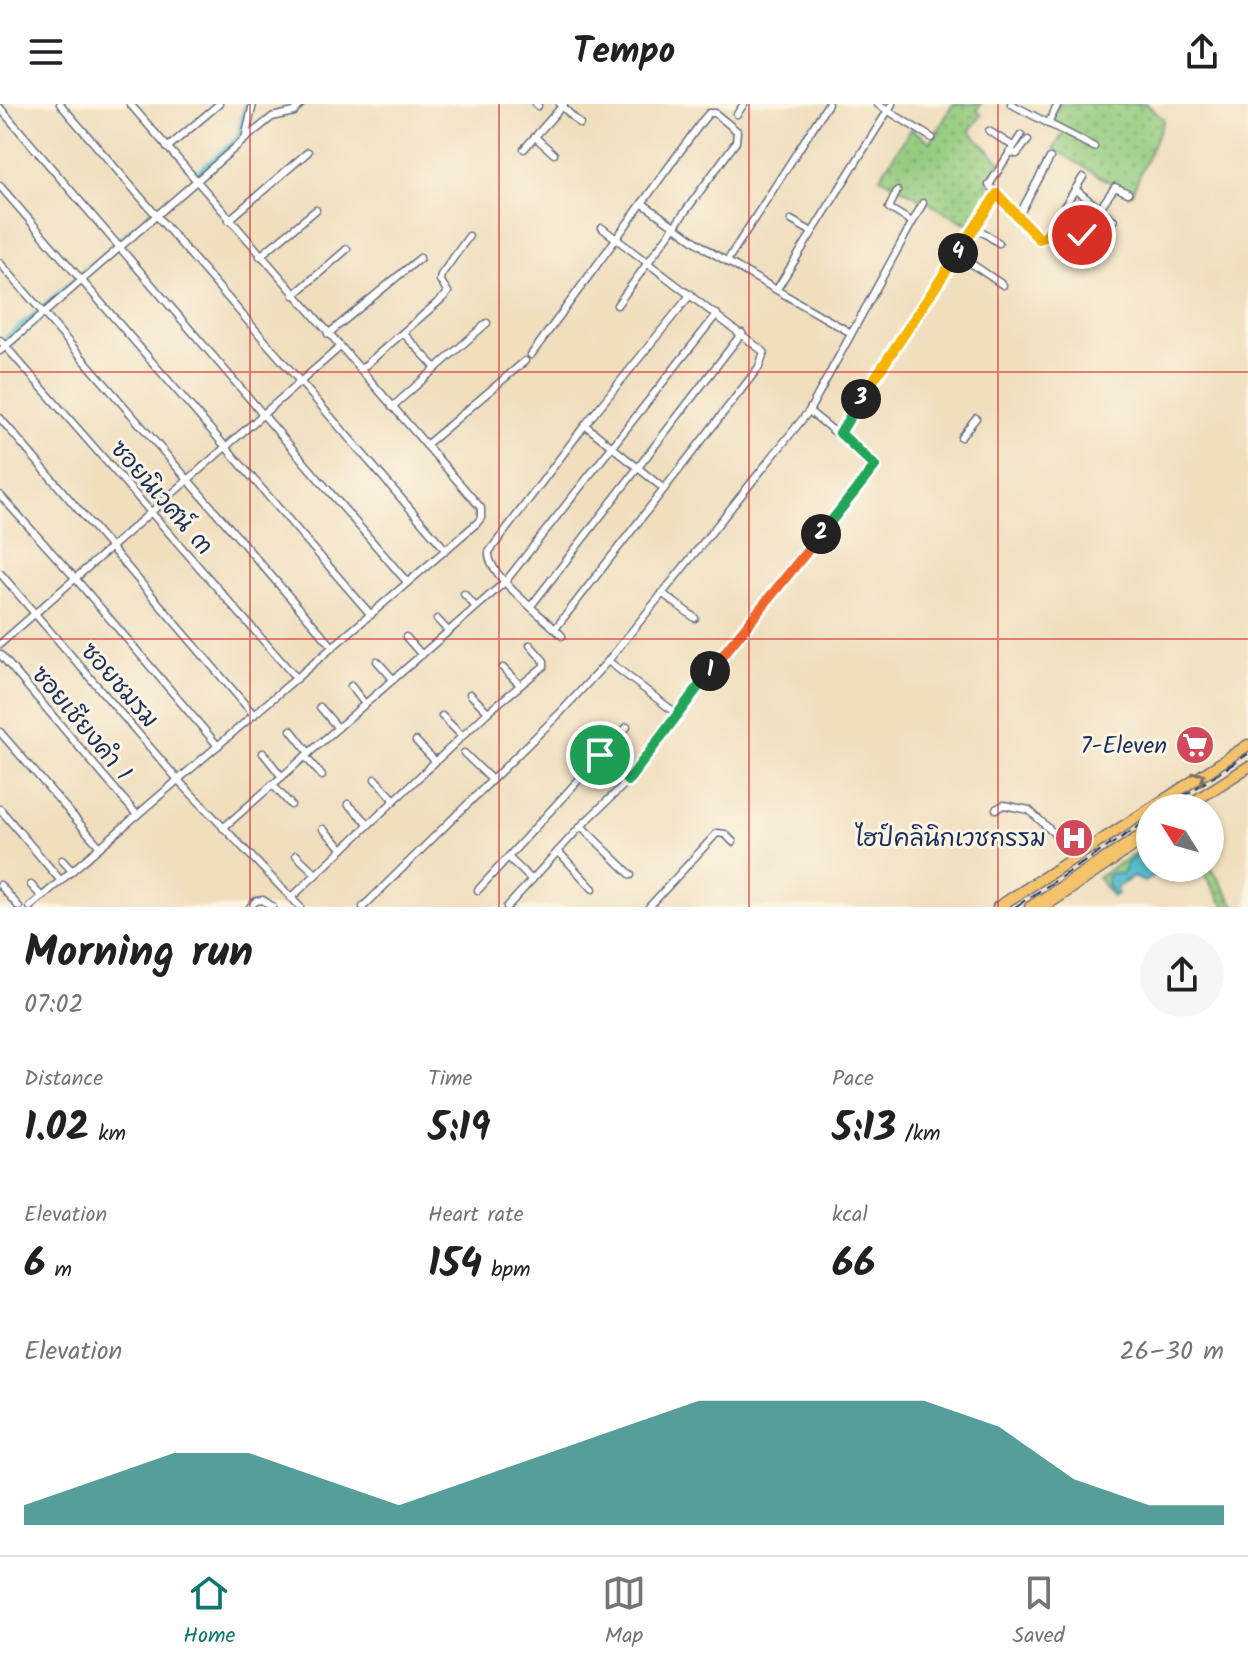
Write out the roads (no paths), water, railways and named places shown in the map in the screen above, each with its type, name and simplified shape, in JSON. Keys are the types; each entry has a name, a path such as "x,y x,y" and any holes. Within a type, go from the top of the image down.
{"main road":[{"path":"1174,794 1248,745"},
{"path":"1206,794 1248,767"},
{"path":"998,907 1136,818"},
{"path":"1026,903 1132,821"},
{"path":"1008,907 1026,903 1136,838"},
{"path":"1052,905 1136,842"}],"street":[{"path":"60,104 445,549"},
{"path":"167,148 219,104"},
{"path":"245,139 253,104"},
{"path":"3,349 245,139 272,117 294,112 301,104"},
{"path":"737,114 744,104"},
{"path":"727,261 828,104"},
{"path":"877,104 890,107 932,138"},
{"path":"1011,104 1094,147"},
{"path":"1048,124 1058,104"},
{"path":"524,149 562,105 580,124"},
{"path":"30,907 481,518 481,508 339,348 167,148 135,106"},
{"path":"777,289 890,107"},
{"path":"0,108 407,582"},
{"path":"426,445 528,358 703,120 709,113 715,113 737,131 738,137 617,305"},
{"path":"989,131 1017,154 1028,140"},
{"path":"1021,135 990,182 991,188 1042,240 1083,177"},
{"path":"535,137 554,154"},
{"path":"229,220 308,152"},
{"path":"1018,217 1050,158"},
{"path":"0,186 371,615"},
{"path":"1100,208 1115,187 1128,193"},
{"path":"1075,189 1114,220"},
{"path":"897,191 889,208 912,222"},
{"path":"840,433 997,194"},
{"path":"642,203 727,261 851,333"},
{"path":"363,907 608,661 809,411 923,203"},
{"path":"260,256 316,210"},
{"path":"1059,216 1082,235"},
{"path":"791,220 812,232"},
{"path":"975,227 999,243"},
{"path":"555,629 762,360 764,352 602,228"},
{"path":"360,370 448,292 440,280 441,275 469,236"},
{"path":"294,295 347,249"},
{"path":"957,254 1003,285"},
{"path":"328,334 420,258"},
{"path":"0,263 333,647"},
{"path":"562,636 505,582 491,565 489,552 585,425 691,294"},
{"path":"223,828 505,582 717,314"},
{"path":"392,407 487,323"},
{"path":"403,333 436,368"},
{"path":"531,606 742,333"},
{"name":"ซอยนิเวศน์ ๓","path":"0,340 3,349 151,511 297,679"},
{"path":"0,644 339,348"},
{"path":"507,907 581,826 628,781 749,620 872,471 875,466 872,462 840,433 809,411"},
{"path":"0,418 254,715"},
{"path":"961,437 976,418"},
{"path":"585,425 664,489"},
{"path":"0,495 218,746"},
{"name":"ซอยชมรม","path":"0,573 179,781 300,907"},
{"path":"662,593 695,618"},
{"path":"464,594 476,607"},
{"path":"437,619 448,631"},
{"path":"406,637 422,655"},
{"path":"291,898 462,736 545,663 530,645"},
{"name":"ซอยเชียงคำ 1","path":"0,654 137,815"},
{"path":"377,661 393,679"},
{"path":"608,661 677,714"},
{"path":"503,668 520,685"},
{"path":"351,686 365,704"},
{"path":"470,694 488,712"},
{"path":"320,707 338,728"},
{"path":"442,716 462,736"},
{"path":"478,890 627,727"},
{"path":"291,730 322,776"},
{"path":"0,732 100,847"},
{"path":"416,741 435,761"},
{"path":"263,753 282,777"},
{"path":"464,753 492,780"},
{"path":"600,755 628,781"},
{"path":"375,779 394,799"},
{"path":"273,785 291,805"},
{"path":"348,804 369,824"},
{"path":"996,809 1004,805 1029,810 1077,855"},
{"path":"0,809 61,881"},
{"path":"581,826 631,875"},
{"path":"323,829 343,849"},
{"path":"649,907 717,833 725,834 733,842"},
{"path":"558,851 593,889"},
{"path":"296,855 316,874"},
{"path":"509,858 532,880"},
{"path":"62,860 72,871"},
{"path":"0,885 19,907"},
{"path":"31,885 42,897"},
{"path":"250,907 256,901 263,900 273,907"}],"water":[{"path":"1136,857 1136,878 1133,877 1115,889 1118,893 1114,896 1107,885 1107,877 1111,873 1122,874 1127,863"}],"waterway":[{"path":"197,174 239,138 246,104"},
{"path":"120,241 152,213"},
{"path":"80,275 114,247"},
{"path":"43,308 76,279"},
{"path":"6,339 39,311"}],"railway":[{"path":"1187,794 1248,754"},
{"path":"1015,907 1136,828"}],"place":[{"name":"7-Eleven","path":"1195,745"},
{"name":"ไฮป์คลินิกเวชกรรม","path":"1074,838"}]}
